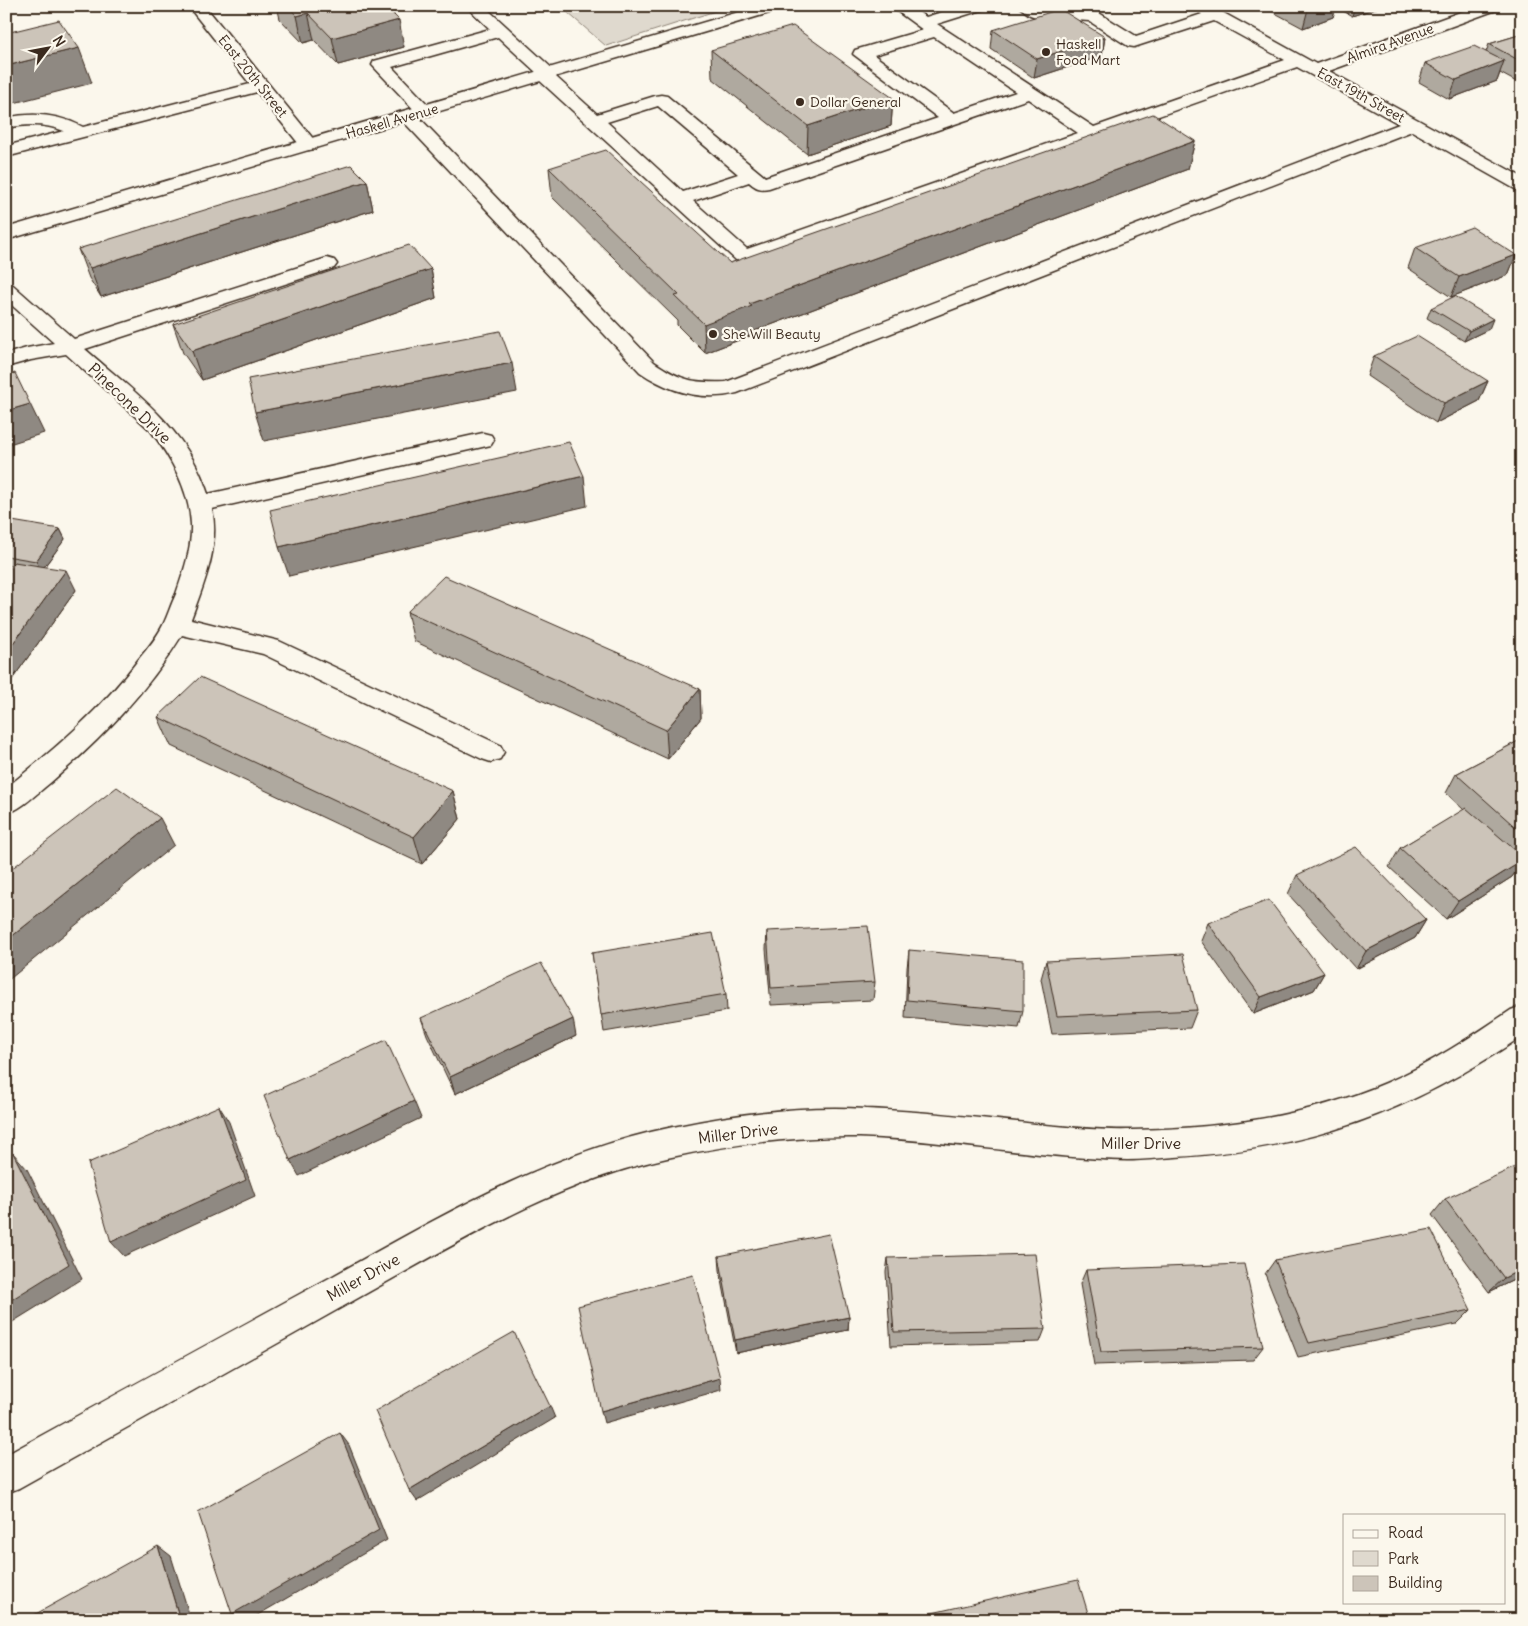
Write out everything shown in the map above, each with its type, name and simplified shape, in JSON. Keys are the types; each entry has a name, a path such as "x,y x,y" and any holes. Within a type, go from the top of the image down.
{"street":[{"name":"East 20th Street","path":"196,6 309,145"},
{"path":"474,6 593,121 744,257 1299,61"},
{"name":"Haskell Avenue","path":"6,234 547,76 777,6"},
{"path":"898,6 1092,134"},
{"path":"952,119 861,54 979,6"},
{"path":"1026,6 1036,12 1093,16 1134,42 1215,15"},
{"name":"East 19th Street","path":"1200,6 1522,185"},
{"name":"Almira Avenue","path":"1316,70 1493,6"},
{"path":"501,31 380,65 417,114 646,367 667,381 695,390 729,388 1415,124"},
{"path":"6,152 261,86"},
{"path":"593,121 661,100 762,184 1030,93"},
{"path":"6,123 36,118 62,123 81,133"},
{"path":"680,199 752,175"},
{"path":"6,361 27,354 70,347 327,264"},
{"name":"Pinecone Drive","path":"6,290 159,426 187,467 199,504 203,542 195,578 176,624 144,672 100,721 38,778 6,803"},
{"path":"199,504 483,440"},
{"path":"176,624 270,648 491,752"},
{"name":"Miller Drive","path":"6,1476 461,1223 518,1195 580,1169 641,1149 709,1135 846,1122 1123,1145 1196,1142 1251,1136 1307,1123 1369,1104 1426,1080 1475,1051 1522,1019"}],"green space":[{"path":"560,6 731,6 606,46"}],"building":[{"path":"288,6 385,6 399,20 332,38 308,13 297,16"},
{"path":"1302,6 1316,6 1308,9"},
{"path":"1060,9 1105,37 1037,59 993,30"},
{"path":"59,20 79,48 6,66 6,33"},
{"path":"793,26 893,98 808,126 711,50"},
{"path":"1522,34 1522,62 1489,44"},
{"path":"1474,46 1504,61 1456,80 1425,63"},
{"path":"1153,114 1195,141 749,304 752,306 704,324 675,296 679,295 549,168 606,150 730,263"},
{"path":"351,165 367,181 90,268 78,249"},
{"path":"1472,227 1516,255 1459,277 1415,248"},
{"path":"409,245 431,269 192,351 173,324"},
{"path":"1455,296 1493,319 1469,331 1431,308"},
{"path":"500,331 512,363 255,412 248,379"},
{"path":"1417,336 1488,381 1444,403 1374,356"},
{"path":"15,373 30,404 6,411 6,376"},
{"path":"569,442 584,476 279,547 270,510"},
{"path":"12,521 60,529 36,561 6,556 6,528"},
{"path":"14,562 66,570 6,653 6,572"},
{"path":"444,576 700,689 666,730 407,612"},
{"path":"200,677 453,791 414,837 158,717"},
{"path":"1522,739 1522,833 1456,774"},
{"path":"117,787 160,818 6,941 6,873"},
{"path":"1466,808 1522,856 1522,861 1458,901 1400,848"},
{"path":"1356,847 1426,920 1366,951 1297,875"},
{"path":"1269,900 1324,973 1261,997 1208,923"},
{"path":"868,926 875,982 771,988 767,931"},
{"path":"713,933 726,994 601,1015 592,953"},
{"path":"909,950 1023,960 1023,1011 907,1000"},
{"path":"1183,954 1197,1010 1057,1016 1046,961"},
{"path":"541,963 573,1019 450,1077 421,1018"},
{"path":"386,1040 414,1101 290,1160 264,1096"},
{"path":"219,1106 246,1180 111,1242 88,1163"},
{"path":"13,1153 69,1264 6,1303 6,1157"},
{"path":"1522,1164 1522,1269 1504,1278 1445,1199"},
{"path":"1431,1229 1471,1310 1309,1343 1275,1260"},
{"path":"829,1234 849,1317 735,1340 719,1256"},
{"path":"1035,1254 1045,1329 894,1332 888,1258"},
{"path":"1244,1264 1263,1347 1101,1352 1086,1270"},
{"path":"693,1275 720,1378 601,1411 578,1306"},
{"path":"514,1332 550,1406 409,1490 375,1411"},
{"path":"340,1433 379,1530 232,1614 198,1512"},
{"path":"158,1546 180,1620 25,1620"},
{"path":"1078,1580 1090,1620 901,1620"}],"place":[{"name":"Haskell Food Mart","path":"1046,52"},
{"name":"Dollar General","path":"800,102"},
{"name":"She Will Beauty","path":"713,334"}]}
